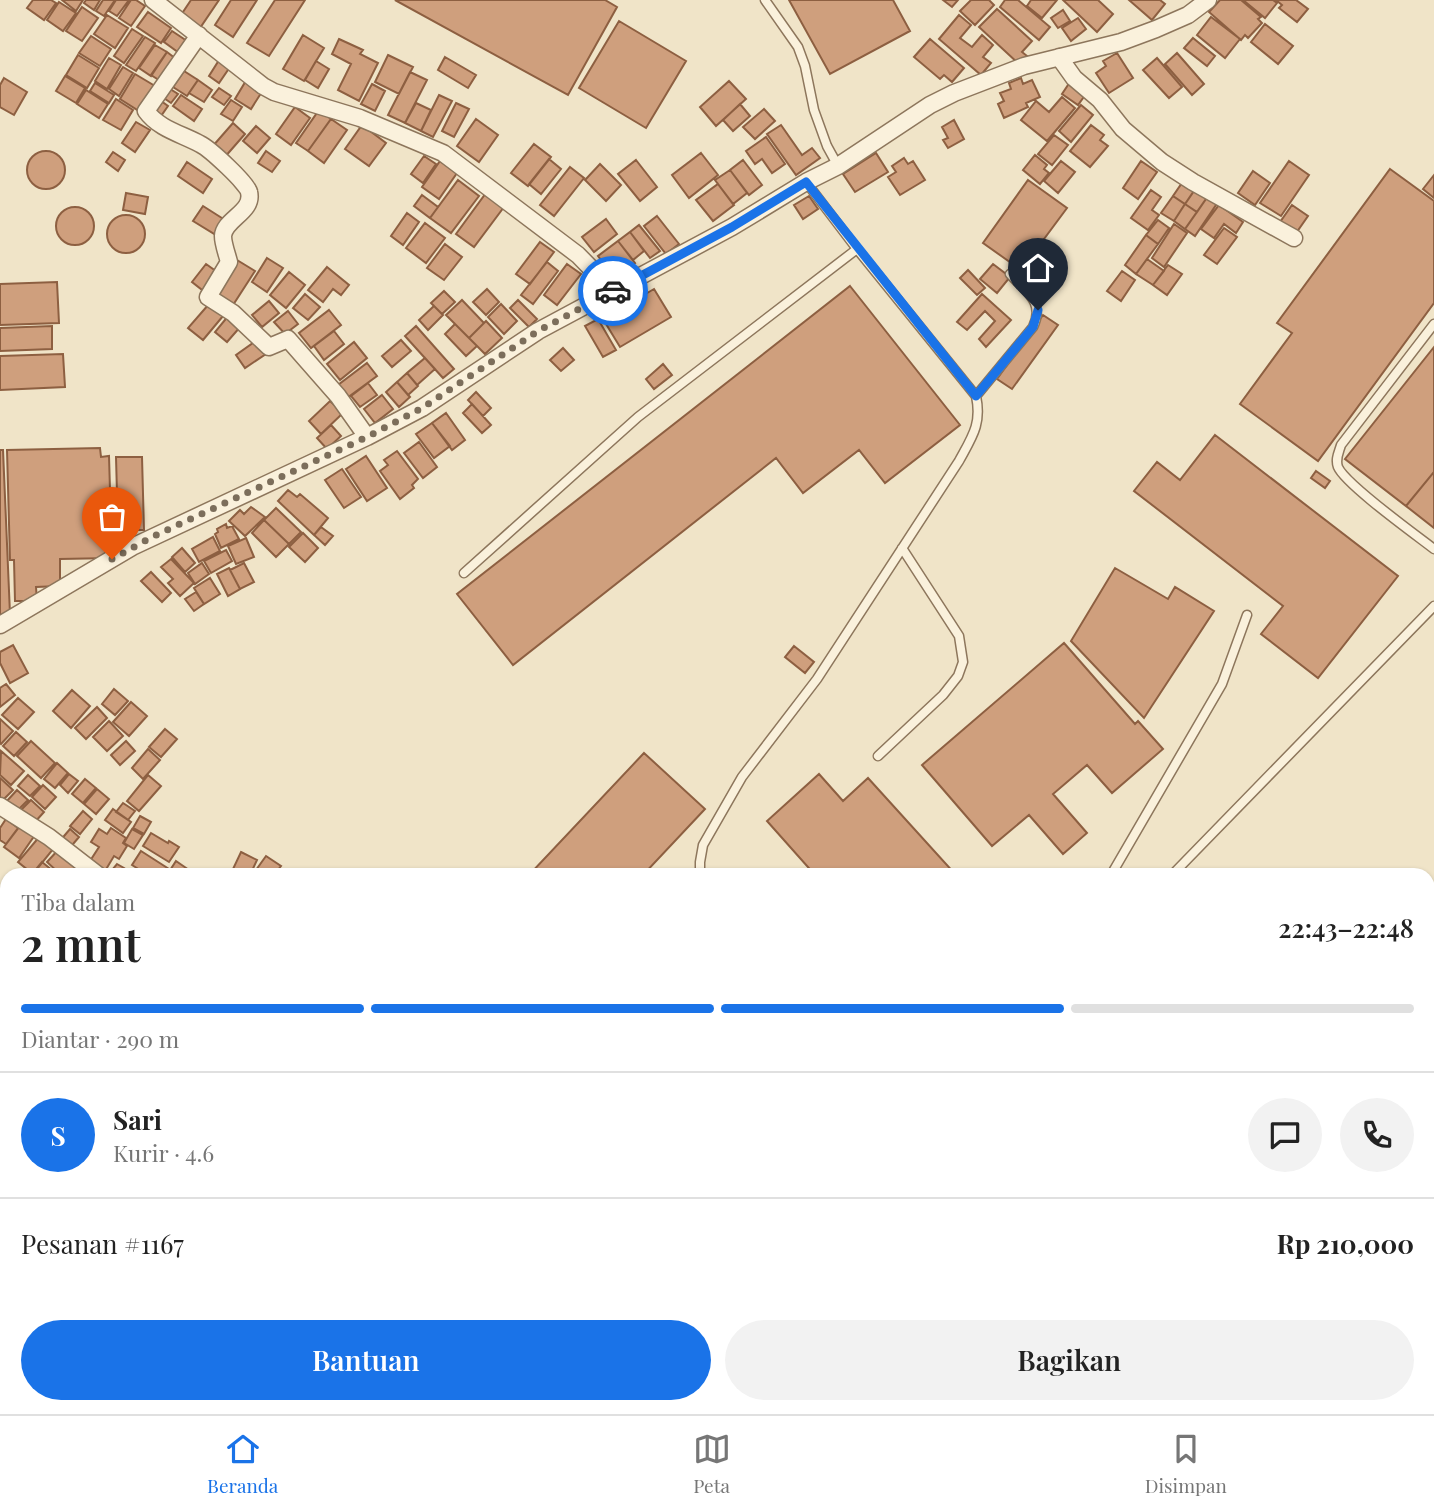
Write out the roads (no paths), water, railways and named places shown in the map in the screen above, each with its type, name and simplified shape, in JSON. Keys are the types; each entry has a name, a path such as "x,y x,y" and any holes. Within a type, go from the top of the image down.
{"street":[{"path":"153,0 274,92 360,118 443,153 578,255 613,291"},
{"path":"0,625 132,547 367,437 422,408 538,331 732,227 838,166 930,105 1024,66 1121,42 1156,30 1188,15 1208,0"},
{"path":"199,35 146,111 166,128 203,145 248,185 251,197 246,207 224,231 223,238 229,262 208,297 233,313 269,347 288,339 338,396 367,437"},
{"path":"1059,57 1074,78 1100,100 1123,128 1162,162 1193,183 1294,238"},
{"path":"0,806 49,837 89,868"}],"lane":[{"path":"765,0 798,47 805,66 814,110 827,146 838,166"},
{"path":"700,868 702,845 742,777 817,679 959,461 976,429 979,412 976,396 806,182"},
{"path":"464,573 638,417 857,249"},
{"path":"976,396 1033,327 1037,317 1036,302 1010,274"},
{"path":"1434,324 1341,445 1337,456 1338,467 1350,483 1434,549"},
{"path":"878,756 943,695 958,676 962,662 959,635 902,548"},
{"path":"1179,868 1434,606"},
{"path":"1115,868 1222,684 1247,615"}]}
